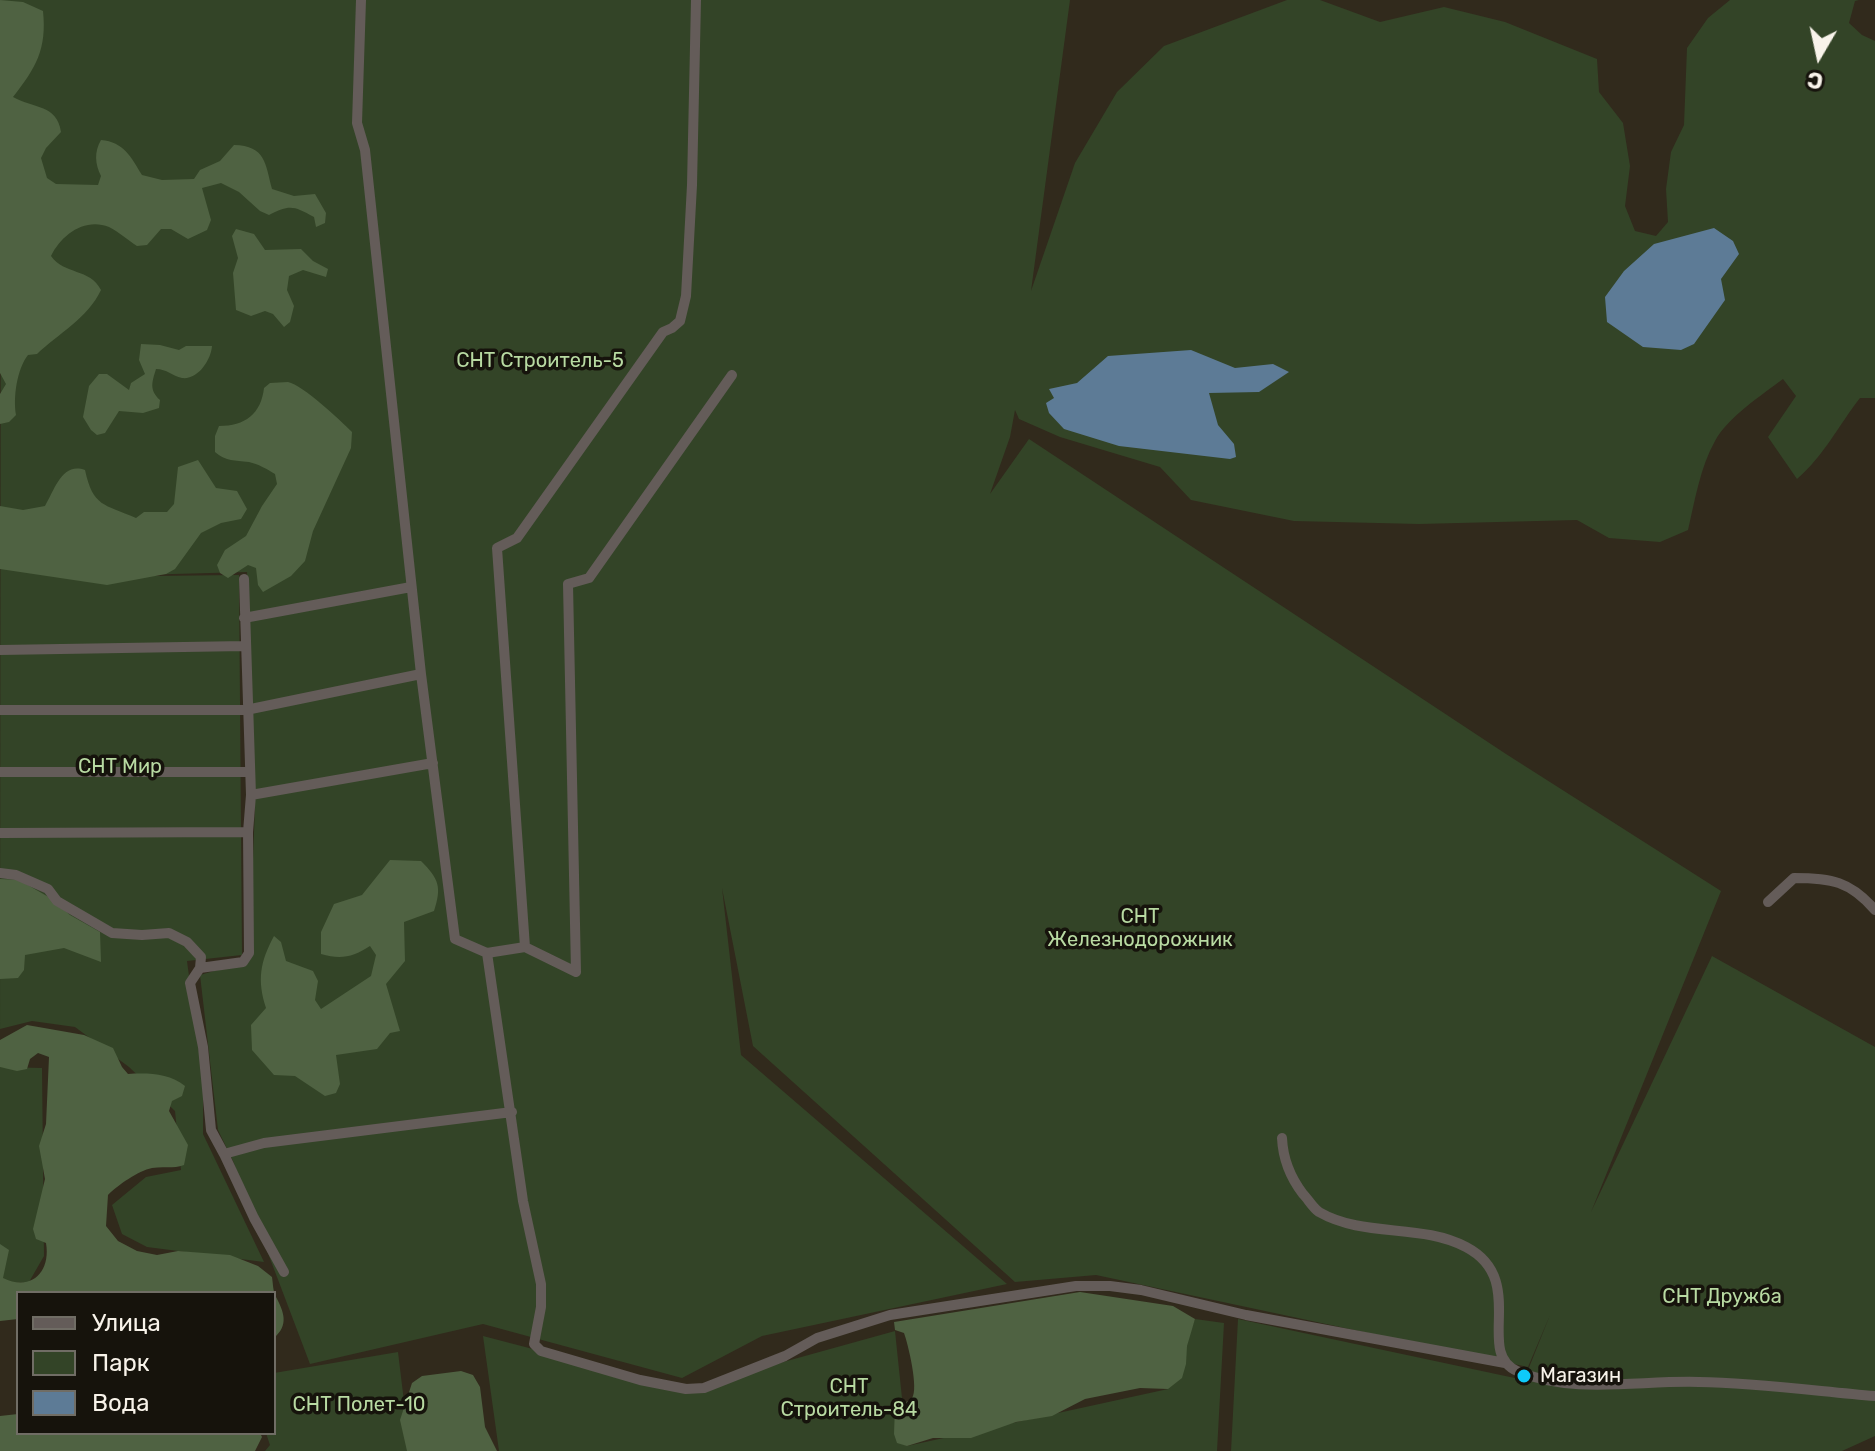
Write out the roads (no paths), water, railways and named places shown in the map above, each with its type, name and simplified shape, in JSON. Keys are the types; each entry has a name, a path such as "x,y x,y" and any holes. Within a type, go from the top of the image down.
{"street":[{"path":"361,0 357,123 365,150 411,587 455,939 487,953 525,947 576,972 568,584 589,578 732,375"},
{"path":"525,947 497,548 517,538 663,332 680,321 686,296 691,201 696,0"},
{"path":"200,968 243,962 249,953 248,832 251,795 244,579"},
{"path":"244,618 411,587"},
{"path":"0,650 245,646"},
{"path":"0,710 246,710 421,674"},
{"path":"251,795 433,763"},
{"path":"0,772 248,772"},
{"path":"0,833 248,832"},
{"path":"0,873 16,875 48,889 57,901 112,933 169,933 187,942 201,957 200,968 190,983 203,1047 211,1130 284,1272"},
{"path":"1768,902 1794,878 1816,878 1859,891 1875,910"},
{"path":"487,953 523,1201 541,1284 541,1307 534,1344 541,1351 555,1356 640,1380 686,1389 704,1388 785,1356 817,1338 890,1315 1076,1286 1110,1286 1141,1290 1246,1315 1505,1363 1515,1370 1565,1383 1697,1382 1875,1396"},
{"path":"224,1154 264,1143 512,1112"},
{"path":"1282,1138 1291,1179 1317,1211 1353,1225 1435,1236 1462,1244 1483,1256 1495,1273 1499,1292 1498,1321 1505,1363"}],"water":[{"path":"1714,228 1733,241 1739,254 1721,279 1725,300 1694,344 1681,350 1643,347 1607,322 1605,297 1624,271 1654,244"},
{"path":"1191,350 1235,368 1273,364 1289,372 1259,392 1209,393 1218,425 1234,444 1236,457 1230,459 1119,446 1064,429 1049,413 1046,403 1054,398 1049,389 1077,383 1108,356"}],"place":[{"name":"Магазин","path":"1524,1376"}],"park label":[{"name":"СНТ Строитель-5","path":"540,361"},
{"name":"СНТ Мир","path":"120,767"},
{"name":"СНТ Железнодорожник","path":"1140,928"},
{"name":"СНТ Дружба","path":"1722,1297"},
{"name":"СНТ Строитель-84","path":"849,1398"},
{"name":"СНТ Полет-10","path":"359,1405"}]}
